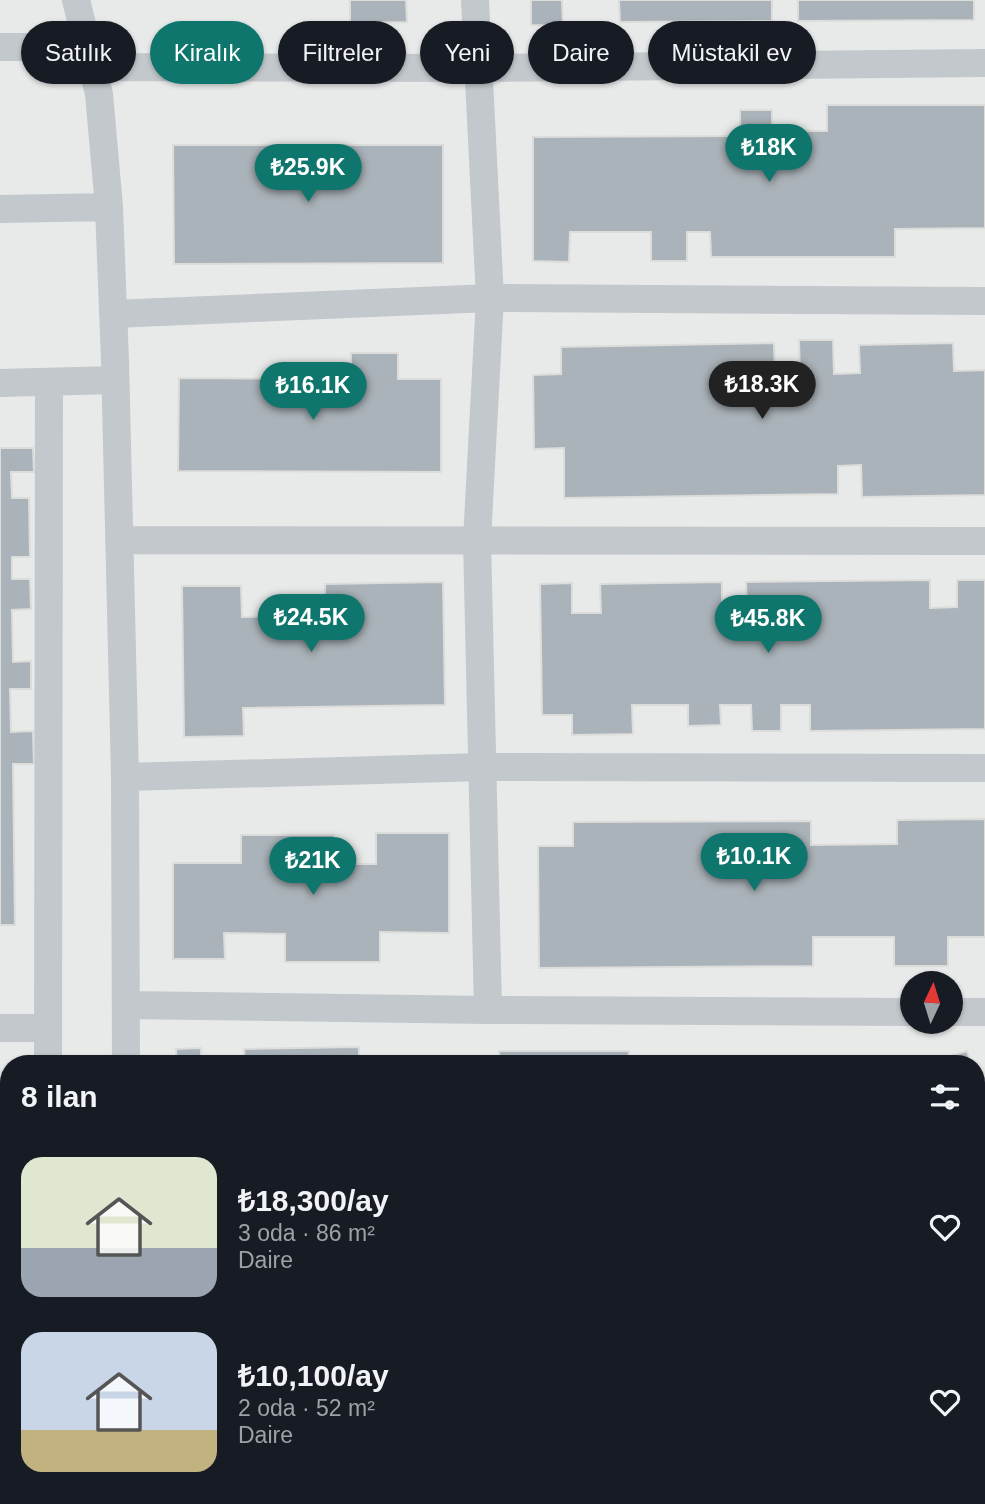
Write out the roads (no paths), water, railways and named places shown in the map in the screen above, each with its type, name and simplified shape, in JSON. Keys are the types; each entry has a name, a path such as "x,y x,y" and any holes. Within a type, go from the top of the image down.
{"street":[{"path":"76,0 81,21"},
{"path":"475,0 476,21"},
{"path":"0,47 21,49"},
{"path":"136,58 420,66"},
{"path":"514,68 985,63"},
{"path":"97,84 109,207 113,314 125,777 126,1055"},
{"path":"478,84 490,298 477,540 488,1010"},
{"path":"0,209 109,207"},
{"path":"113,314 490,298 985,301"},
{"path":"0,383 115,380"},
{"path":"48,1055 50,382"},
{"path":"119,540 985,541"},
{"path":"125,777 482,767 985,768"},
{"path":"126,1005 900,1012"},
{"path":"963,1012 985,1012"},
{"path":"0,1028 47,1028"}]}
